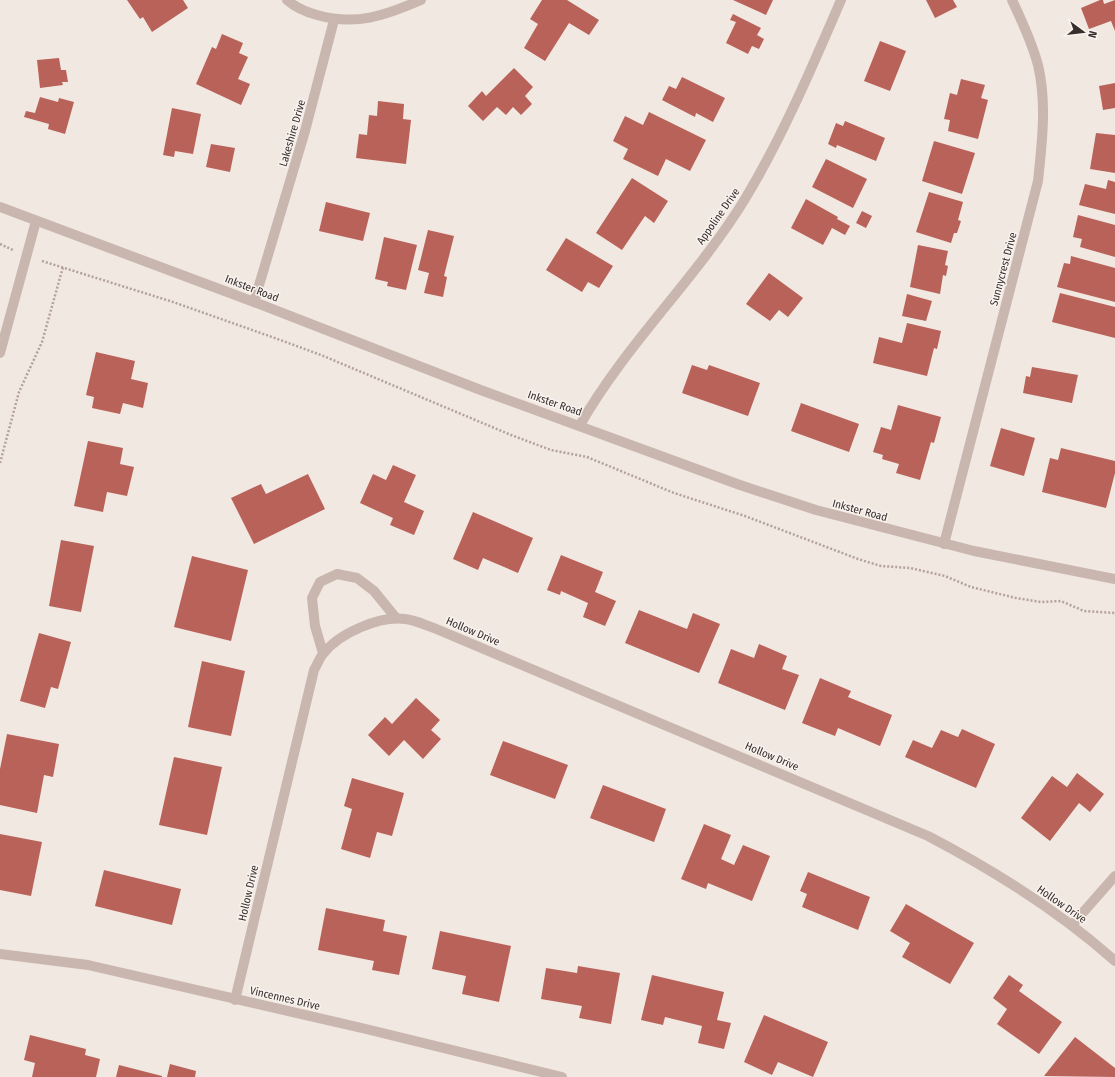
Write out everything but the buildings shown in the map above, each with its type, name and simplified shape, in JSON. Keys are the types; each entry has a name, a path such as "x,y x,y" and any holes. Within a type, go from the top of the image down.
{"street":[{"path":"287,0 307,12 334,20 368,19 397,10 421,0"},
{"name":"Appoline Drive","path":"580,425 596,397 629,352 712,246 745,200 786,124 841,0"},
{"name":"Sunnycrest Drive","path":"944,544 1038,181 1042,136 1042,103 1038,66 1028,36 1012,0"},
{"name":"Lakeshire Drive","path":"254,302 305,131 334,20"},
{"name":"Inkster Road","path":"0,207 254,302 478,389 816,510 944,544 1115,579"},
{"path":"0,353 36,221"},
{"path":"323,654 315,626 312,598 320,582 337,574 357,578 374,591 396,618"},
{"name":"Hollow Drive","path":"235,1000 314,670 323,654 339,640 363,626 396,618 412,620 434,628 928,836 991,871 1072,925 1115,961"},
{"path":"1072,925 1115,876"},
{"name":"Vincennes Drive","path":"0,954 88,965 366,1029 562,1077"}],"path":[{"path":"54,265 173,302 272,336 511,435 551,450 587,457 674,493 745,516 858,560 881,566 905,567 945,576 971,587 1016,598 1041,602 1061,601 1084,611 1115,613"},
{"path":"0,463 19,392 42,342 63,267"}]}
